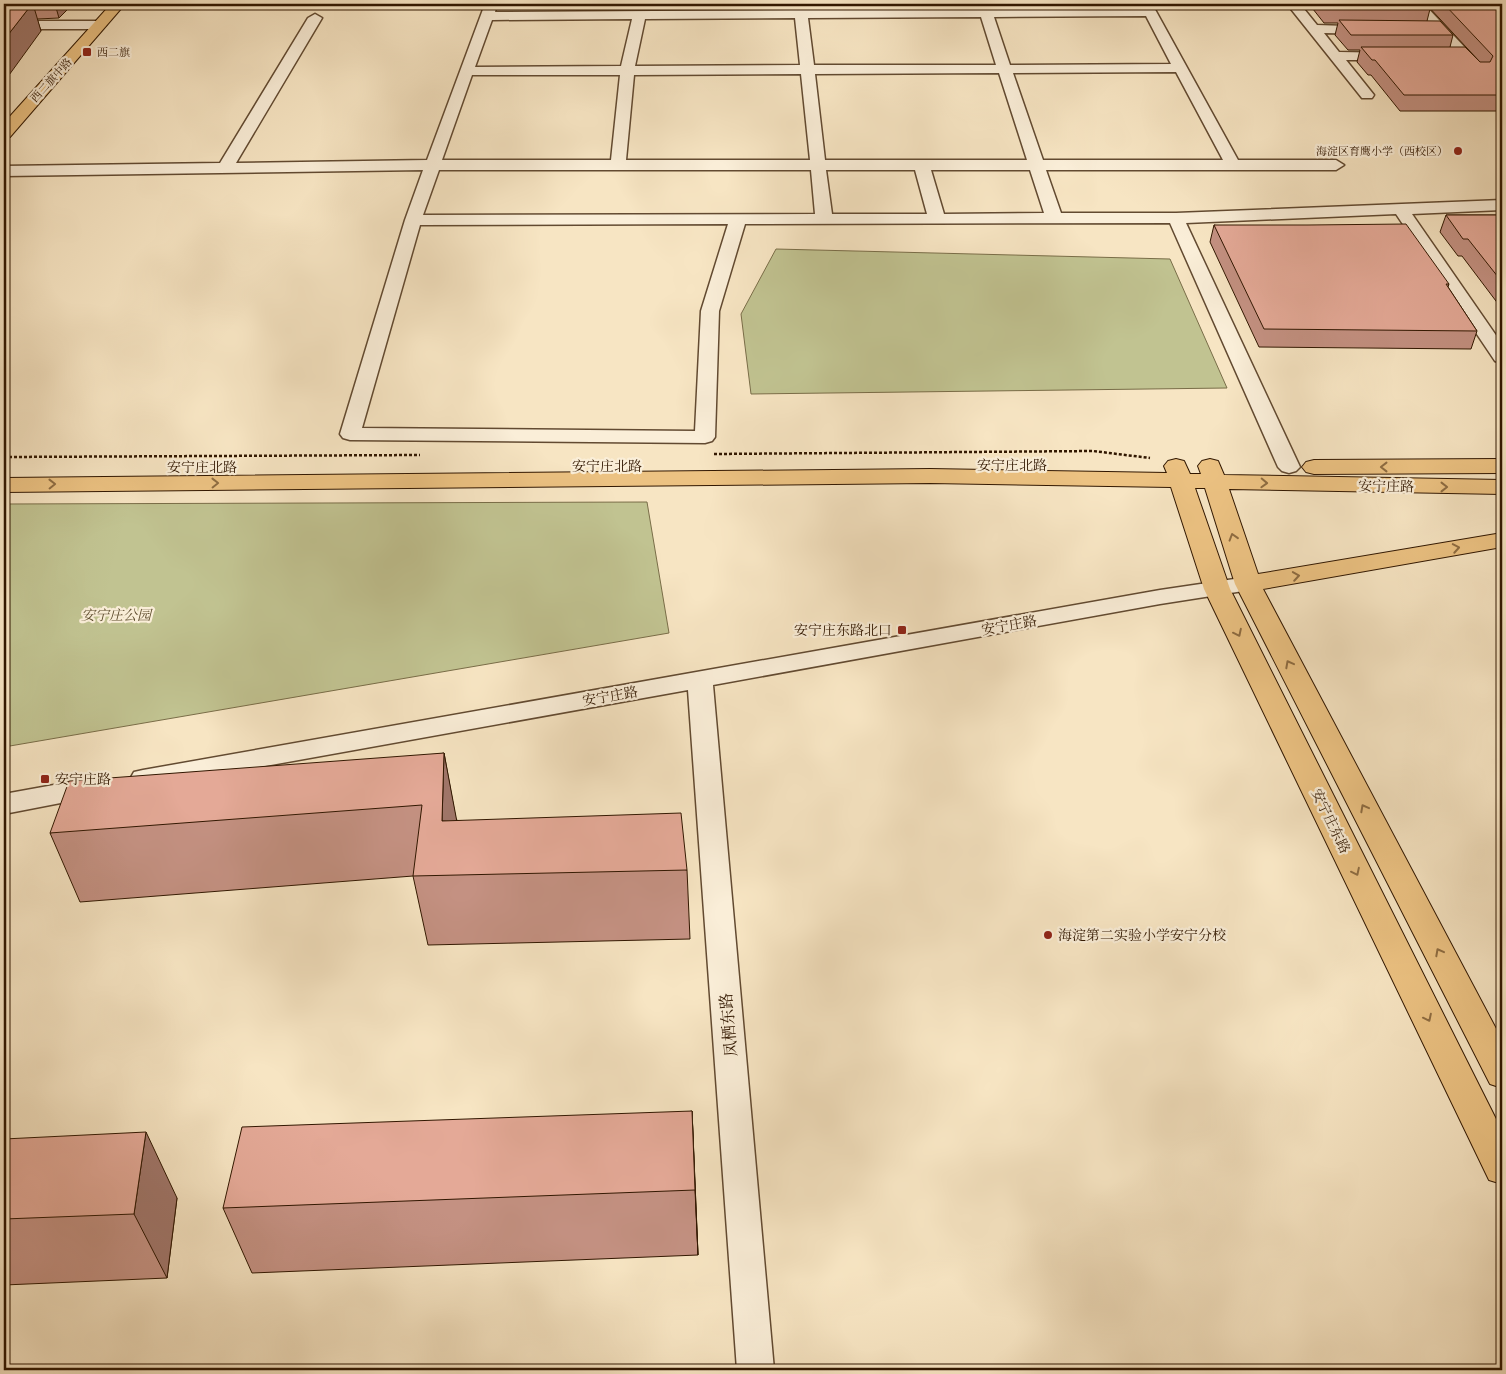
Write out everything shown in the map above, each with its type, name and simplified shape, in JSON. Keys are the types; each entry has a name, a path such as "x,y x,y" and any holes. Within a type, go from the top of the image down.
{"main road":[{"name":"西二旗中路","path":"4,133 118,4"},
{"name":"西二旗中路","path":"4,113 82,25 92,8"},
{"name":"安宁庄路","path":"1178,473 1213,473 1289,467 1502,466"},
{"name":"安宁庄北路","path":"4,467 1178,473"},
{"name":"安宁庄北路","path":"4,484 1178,473"},
{"name":"安宁庄东路","path":"1178,473 1217,589 1502,1168"},
{"name":"安宁庄路","path":"1213,473 1374,487 1502,487"},
{"path":"1213,473 1248,584 1502,1073"},
{"path":"1248,584 1502,540"}],"street":[{"path":"1292,4 1367,95"},
{"path":"1417,4 1480,73"},
{"path":"801,8 824,219"},
{"path":"738,219 710,311 705,437 350,434 413,220 489,10 639,14 801,8 1148,8 1233,165"},
{"path":"984,8 1054,218"},
{"path":"618,166 628,70 639,14"},
{"path":"225,168 315,18"},
{"path":"4,25 99,25"},
{"path":"1314,30 1382,30"},
{"path":"1421,30 1441,30"},
{"path":"1336,56 1406,56"},
{"path":"1445,56 1465,56"},
{"path":"467,72 1181,68"},
{"path":"4,171 433,165 1336,165"},
{"path":"922,166 937,218"},
{"path":"413,220 1176,218 1502,206"},
{"path":"1401,209 1502,357"},
{"path":"1176,218 1289,467"},
{"name":"安宁庄路","path":"4,804 1248,584"},
{"name":"凤栖东路","path":"700,680 756,1370"}],"green space":[{"path":"776,249 1170,259 1227,388 751,394 741,314"},
{"name":"安宁庄公园","path":"647,502 669,633 4,747 4,504"}],"building":[{"path":"4,4 32,4 4,40"},
{"path":"1324,4 1425,4 1430,9 1328,8"},
{"path":"1444,4 1502,4 1502,95 1404,95 1375,60 1372,60 1361,47 1465,47 1480,62 1490,62 1493,56"},
{"path":"1339,20 1440,21 1453,35 1351,35"},
{"path":"1446,215 1502,215 1502,282 1468,239 1463,239"},
{"path":"1406,224 1449,284 1446,284 1477,331 1264,329 1214,225 1308,225"},
{"path":"444,753 442,821 681,813 687,870 413,876 422,805 50,833 69,781"},
{"path":"692,1111 695,1190 223,1208 242,1127"},
{"path":"146,1132 134,1214 4,1219 4,1139"}],"place":[{"name":"西二旗","path":"87,52"},
{"name":"海淀区育鹰小学（西校区）","path":"1458,151"},
{"name":"安宁庄东路北口","path":"902,630"},
{"name":"安宁庄路","path":"45,779"},
{"name":"海淀第二实验小学安宁分校","path":"1048,935"}]}
